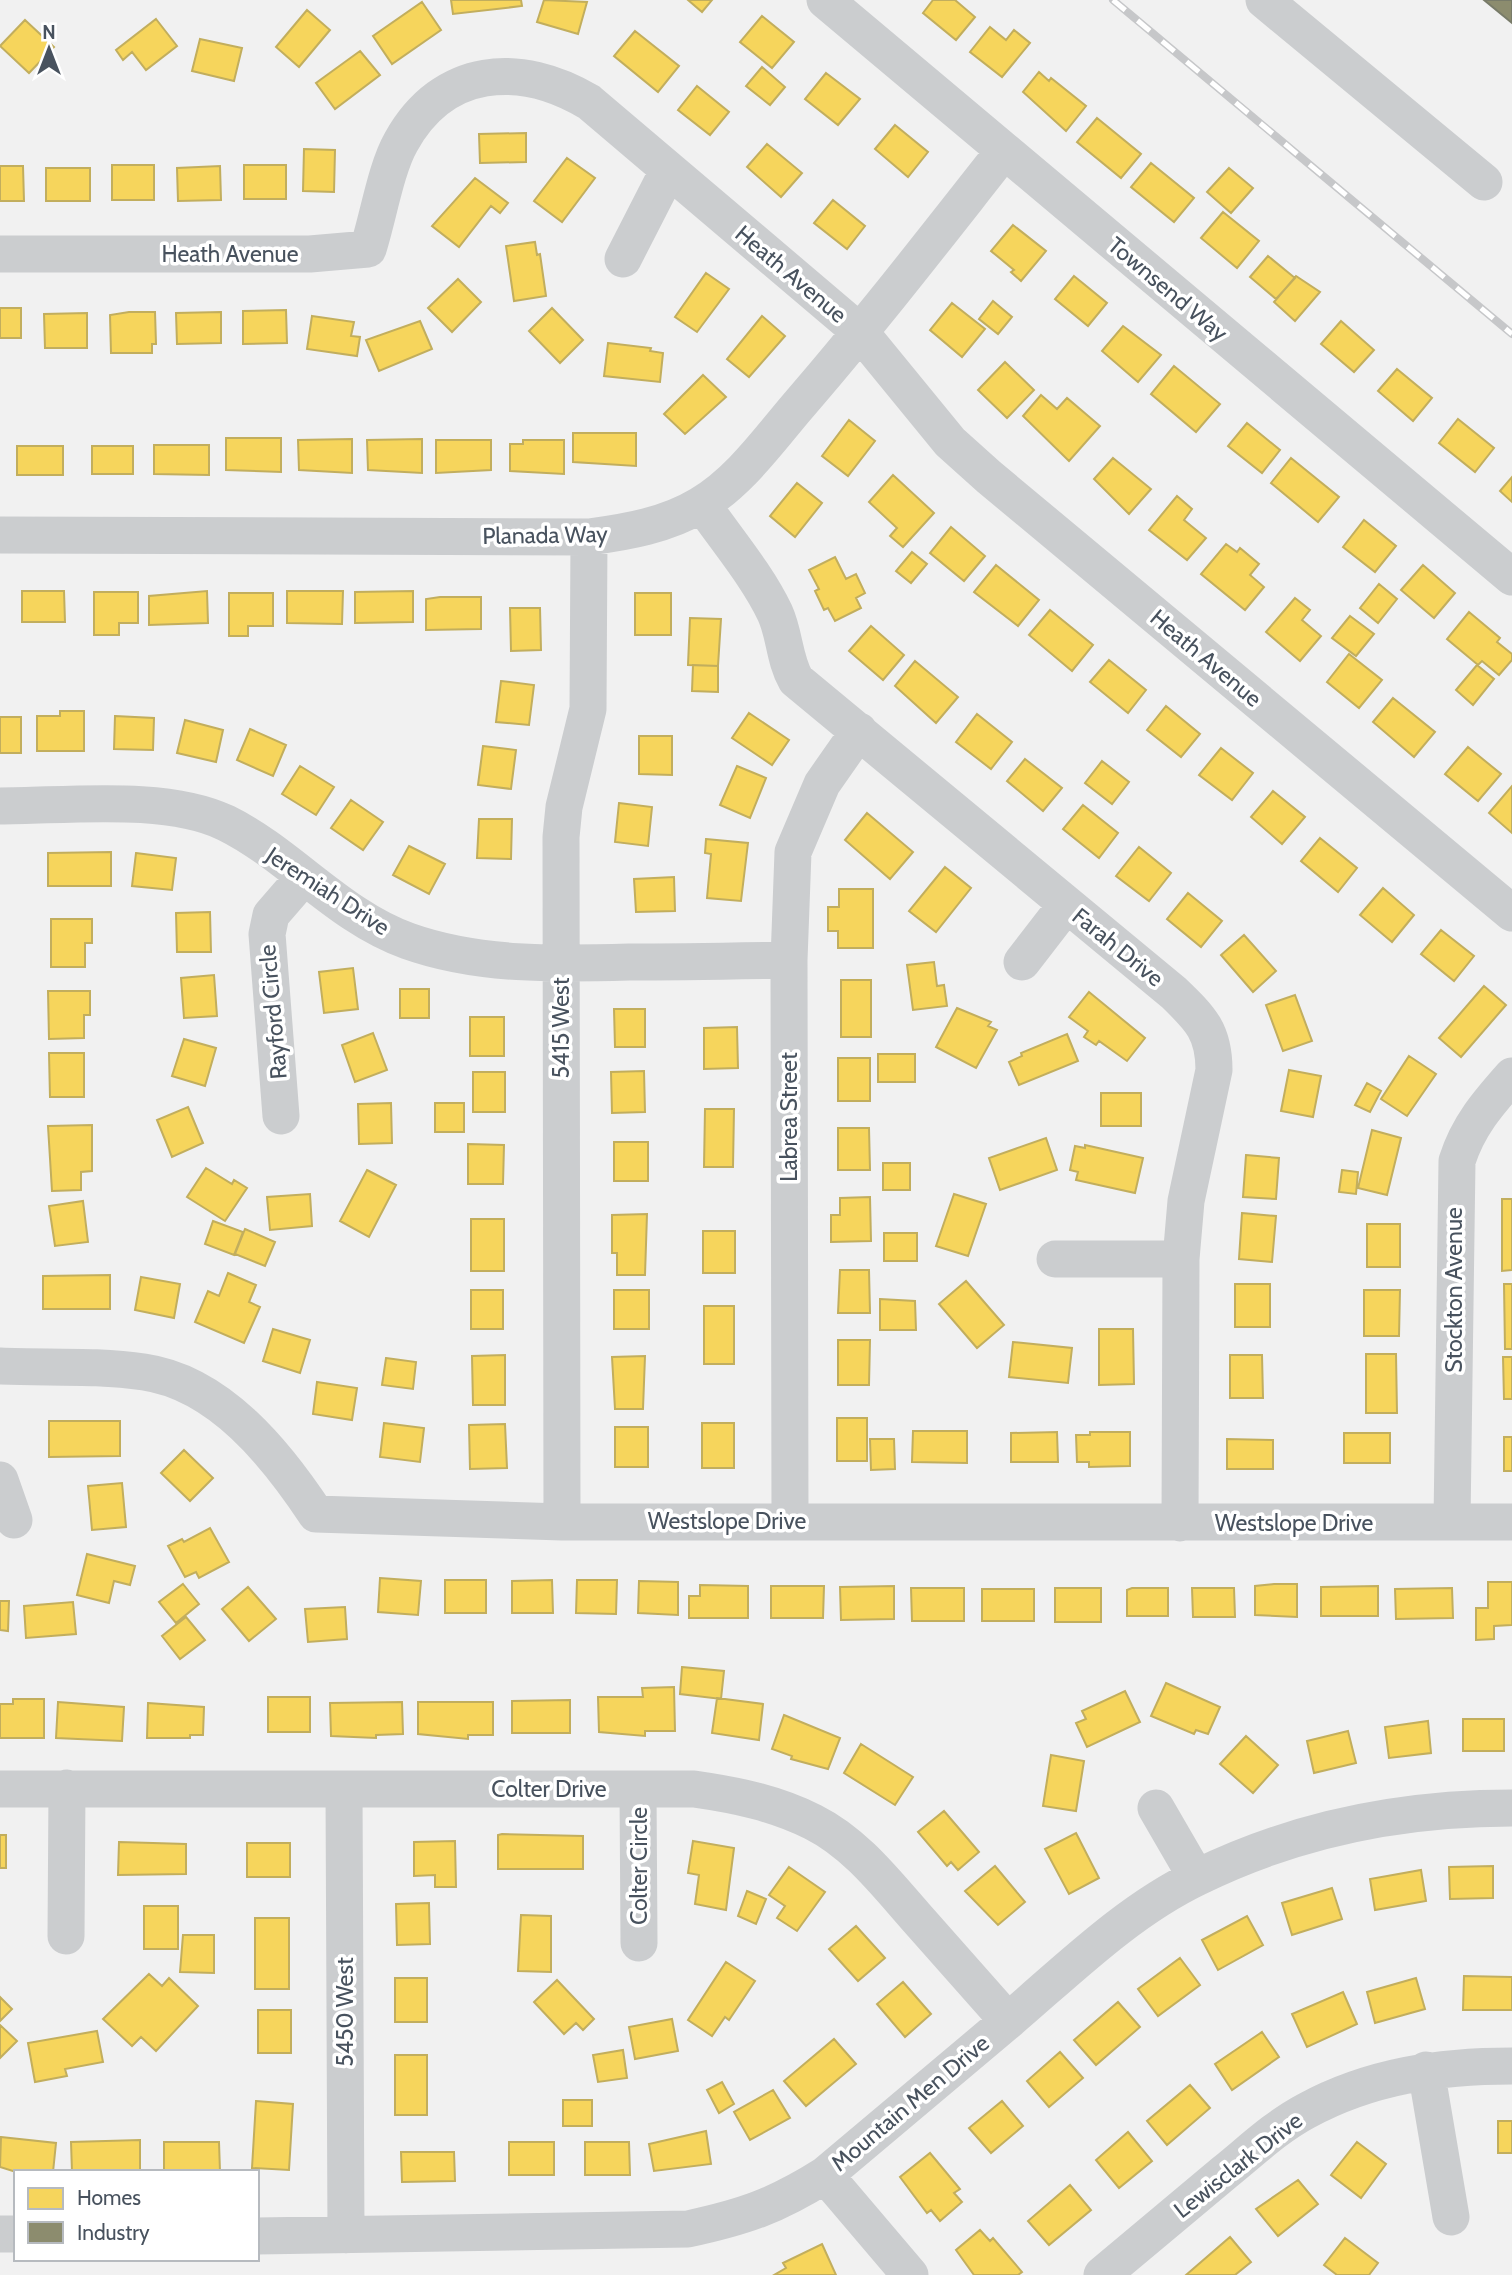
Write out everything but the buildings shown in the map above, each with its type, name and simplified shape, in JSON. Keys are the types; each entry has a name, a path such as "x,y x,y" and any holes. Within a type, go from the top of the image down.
{"street":[{"name":"Townsend Way","path":"825,0 1512,577"},
{"path":"1264,0 1484,182"},
{"name":"Heath Avenue","path":"0,254 310,254 368,249 399,144 416,118 440,96 475,81 511,74 544,81 589,102 860,332 950,442 989,477 1512,913"},
{"name":"Planada Way","path":"0,535 589,537 625,532 672,519 702,504 749,463 860,332 1004,151"},
{"path":"623,259 668,171"},
{"name":"Farah Drive","path":"702,504 767,598 776,617 787,665 796,680 1174,993 1206,1027 1214,1048 1211,1090 1186,1201 1181,1259 1180,1523"},
{"name":"5415 West","path":"562,1522 563,817 589,695 589,537"},
{"name":"Labrea Street","path":"790,1520 789,960 793,852 822,784 859,731"},
{"name":"Jeremiah Drive","path":"0,806 157,805 195,811 227,823 365,921 407,941 453,954 561,964 789,960"},
{"name":"Rayford Circle","path":"281,1116 267,934 271,915 303,878"},
{"path":"1022,962 1066,905"},
{"name":"Stockton Avenue","path":"1452,1522 1457,1161 1465,1136 1478,1114 1512,1076"},
{"path":"1055,1259 1181,1259"},
{"name":"Westslope Drive","path":"0,1366 147,1372 193,1389 246,1425 285,1467 316,1514 562,1522 1512,1522"},
{"path":"0,1480 14,1520"},
{"path":"66,1936 67,1788"},
{"name":"Colter Drive","path":"0,1789 695,1789 736,1795 774,1805 815,1823 844,1842 872,1867 1007,2021"},
{"name":"Colter Circle","path":"638,1789 639,1943"},
{"name":"5450 West","path":"344,1790 346,2235"},
{"path":"1156,1808 1196,1877"},
{"name":"Mountain Men Drive","path":"259,2236 688,2229 746,2217 787,2199 825,2175 1138,1913 1196,1877 1266,1847 1327,1828 1396,1814 1512,1808"},
{"name":"Lewisclark Drive","path":"1102,2275 1267,2137 1305,2111 1356,2088 1426,2070 1512,2066"},
{"path":"1426,2070 1451,2217"},
{"path":"825,2175 910,2275"}],"railway":[{"path":"1113,0 1512,334"}]}
